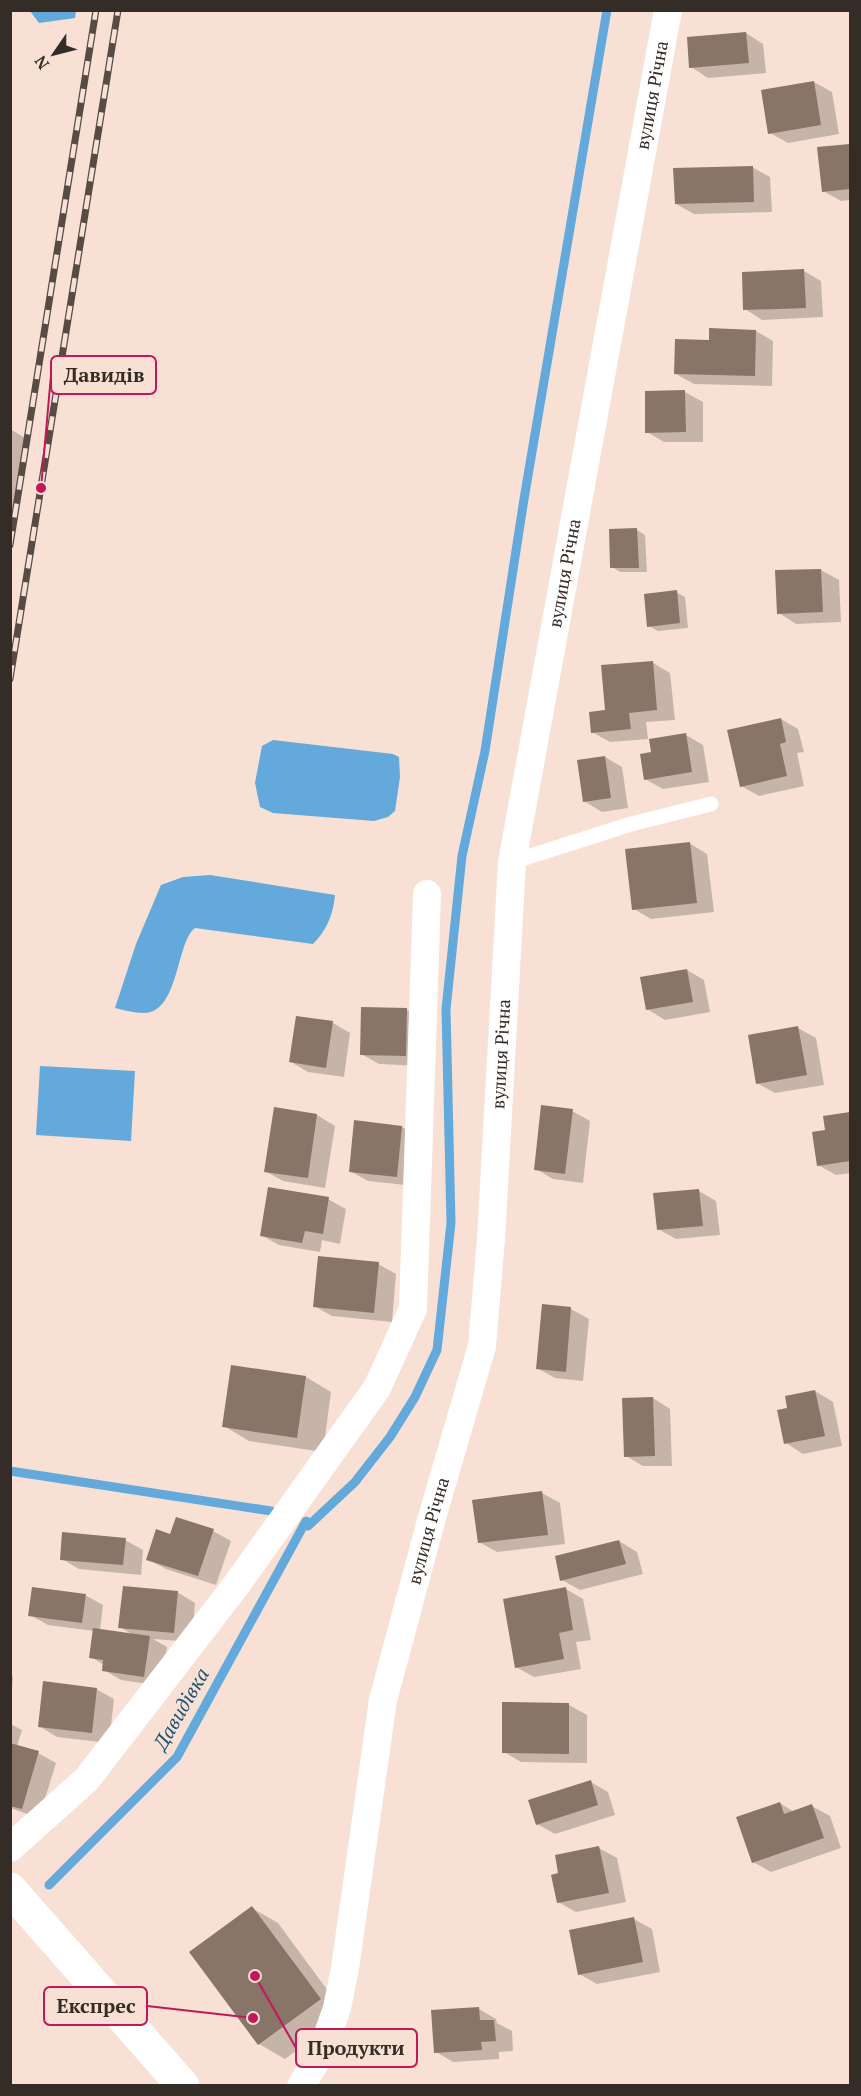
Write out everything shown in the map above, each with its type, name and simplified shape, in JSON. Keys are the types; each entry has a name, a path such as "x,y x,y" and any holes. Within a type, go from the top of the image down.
{"street":[{"name":"вулиця Річна","path":"301,2085 322,2051 337,2008 345,1968 383,1700 431,1521 482,1346 491,1239 512,862 668,10"},
{"path":"10,1848 87,1779 237,1584 377,1388 413,1309 427,894"},
{"path":"10,1889 183,2085"}],"lane":[{"path":"512,862 631,824 711,804"}],"water":[{"path":"30,11 76,11 75,18 39,23"},
{"path":"273,740 393,754 399,757 400,777 395,811 388,817 374,821 273,813 260,807 255,783 262,746"},
{"path":"210,875 335,895 331,916 326,928 313,944 195,928 184,947 171,990 164,1002 155,1010 144,1013 115,1008 136,944 161,885 183,877"},
{"path":"40,1066 135,1071 131,1141 36,1135"}],"building":[{"path":"746,32 749,63 689,68 687,37"},
{"path":"814,81 821,125 768,134 761,90"},
{"path":"850,144 850,189 822,192 817,147"},
{"path":"753,166 754,202 675,204 673,168"},
{"path":"804,269 806,308 743,310 742,272"},
{"path":"709,328 756,330 755,376 674,374 675,339 709,340"},
{"path":"685,390 686,432 645,433 645,391"},
{"path":"637,528 639,568 610,568 609,529"},
{"path":"821,569 823,612 777,614 775,570"},
{"path":"677,590 680,623 647,627 644,594"},
{"path":"653,661 657,710 629,713 631,729 591,733 589,712 605,710 601,665"},
{"path":"781,718 786,742 780,744 787,776 740,787 727,730"},
{"path":"686,733 692,772 644,780 640,754 651,752 649,739"},
{"path":"605,756 611,798 583,802 577,760"},
{"path":"690,842 697,903 632,910 625,849"},
{"path":"687,969 693,1002 646,1010 640,977"},
{"path":"361,1007 407,1008 406,1056 360,1055"},
{"path":"296,1016 333,1021 326,1068 289,1062"},
{"path":"798,1026 807,1075 756,1084 748,1035"},
{"path":"541,1105 573,1109 565,1174 534,1170"},
{"path":"274,1107 317,1114 308,1178 264,1172"},
{"path":"850,1112 850,1161 817,1166 812,1132 825,1130 823,1116"},
{"path":"354,1120 402,1126 397,1177 349,1172"},
{"path":"268,1187 329,1197 323,1234 305,1231 302,1243 260,1236"},
{"path":"699,1189 703,1226 657,1230 653,1193"},
{"path":"318,1256 379,1262 374,1313 313,1307"},
{"path":"542,1304 571,1307 566,1372 536,1369"},
{"path":"231,1365 306,1376 297,1438 222,1427"},
{"path":"815,1390 825,1436 784,1444 777,1410 787,1408 785,1396"},
{"path":"653,1397 655,1456 624,1457 622,1398"},
{"path":"542,1491 548,1535 478,1543 472,1500"},
{"path":"176,1517 214,1529 198,1576 146,1560 156,1529 170,1534"},
{"path":"62,1532 126,1538 123,1565 60,1560"},
{"path":"619,1540 626,1564 560,1581 555,1556"},
{"path":"123,1586 178,1591 174,1633 118,1628"},
{"path":"32,1587 86,1594 82,1623 28,1616"},
{"path":"566,1587 573,1630 559,1633 564,1659 515,1668 503,1599"},
{"path":"93,1628 150,1636 144,1677 102,1671 103,1660 89,1658"},
{"path":"43,1681 97,1688 92,1733 38,1727"},
{"path":"502,1702 569,1703 569,1754 502,1753"},
{"path":"10,1743 39,1751 22,1809 10,1806"},
{"path":"591,1780 598,1805 536,1825 528,1800"},
{"path":"780,1802 784,1814 812,1804 824,1838 752,1863 736,1817"},
{"path":"599,1846 609,1893 557,1903 551,1875 558,1873 555,1855"},
{"path":"252,1906 321,1999 258,2045 189,1952"},
{"path":"634,1917 643,1962 578,1975 569,1930"},
{"path":"479,2007 480,2020 494,2020 496,2041 481,2042 482,2050 434,2053 431,2010"}],"waterway":[{"path":"308,1526 355,1482 390,1437 415,1397 437,1350 451,1223 446,1009 462,856 485,751 524,499 607,10"},
{"name":"Давидівка","path":"10,1471 271,1511"},
{"name":"Давидівка","path":"49,1885 177,1757 306,1521"}],"railway":[{"path":"10,545 96,10"},
{"path":"10,679 118,10"}],"place":[{"name":"Давидів","path":"41,488"},
{"name":"Продукти","path":"255,1976"},
{"name":"Експрес","path":"253,2018"}]}
